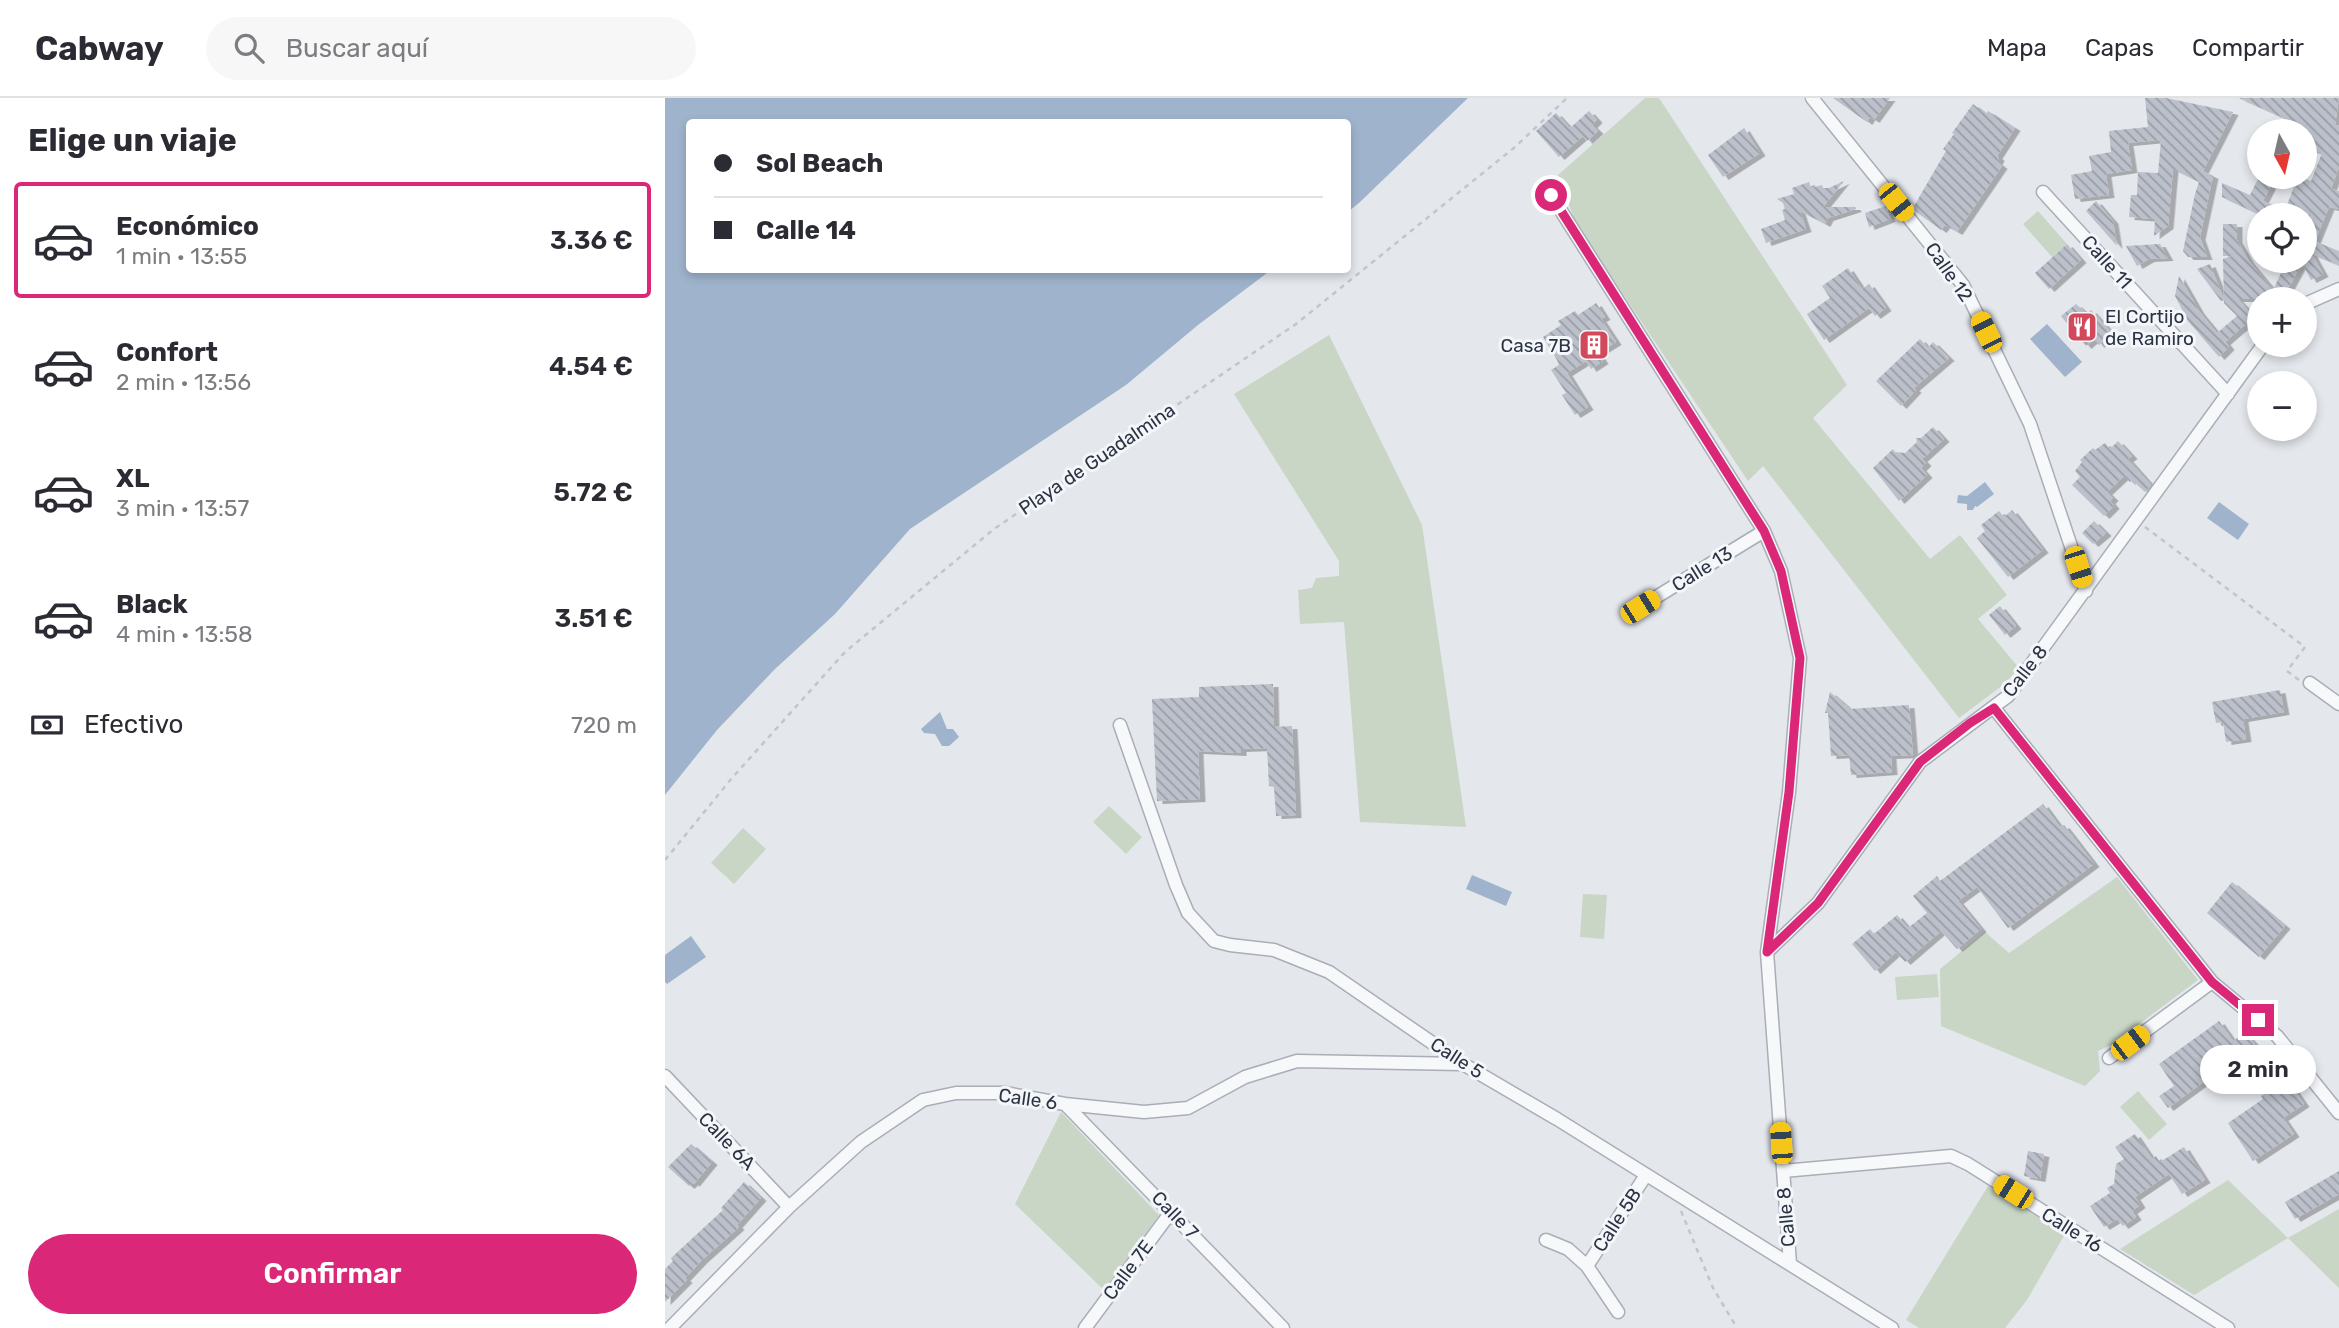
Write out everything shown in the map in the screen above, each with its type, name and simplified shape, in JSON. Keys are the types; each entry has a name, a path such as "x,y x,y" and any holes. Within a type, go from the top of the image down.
{"street":[{"name":"Calle 12","path":"1812,98 1963,285 2030,424 2086,591"},
{"name":"Calle 11","path":"2043,191 2228,394"},
{"path":"1551,195 1764,531 1781,571 1800,658 1789,792 1767,952"},
{"path":"2317,299 2339,289"},
{"name":"Calle 8","path":"1790,1264 1767,952 1818,903 1920,762 2008,696 2254,357"},
{"name":"Calle 13","path":"1640,607 1764,531"},
{"path":"2310,683 2339,704"},
{"path":"1994,708 2212,982 2277,1036 2339,1114"},
{"name":"Calle 5","path":"1120,725 1176,886 1188,913 1213,941 1230,946 1275,950 1329,972 1463,1065 1557,1119 1892,1328"},
{"path":"2109,1058 2212,982"},
{"name":"Calle 6","path":"670,1328 789,1206 861,1142 923,1100 956,1093 1005,1094 1065,1104 1144,1112 1188,1108 1245,1077 1297,1061 1463,1065"},
{"name":"Calle 6A","path":"665,1076 789,1206"},
{"name":"Calle 7","path":"1065,1104 1283,1328"},
{"name":"Calle 16","path":"1783,1171 1951,1156 1968,1164 2228,1328"},
{"name":"Calle 5B","path":"1587,1266 1646,1175"},
{"name":"Calle 7E","path":"1085,1328 1171,1212"},
{"name":"Calle 5B","path":"1546,1240 1567,1249 1587,1266 1618,1312"}],"path":[{"name":"Playa de Guadalmina","path":"665,860 732,778 845,652 994,529 1296,324 1515,147 1567,98"},
{"path":"2137,521 2305,647 2287,671 2306,685 2310,683"},
{"path":"1684,1198 1679,1209 1713,1288 1737,1328"}],"green space":[{"path":"1645,98 1659,98 1847,385 1813,418 1930,559 1960,535 2007,595 1978,619 2019,668 2003,685 1959,718 1763,466 1748,481 1576,224 1558,175"},
{"path":"2038,211 2067,244 2052,257 2023,224"},
{"path":"1329,335 1422,525 1466,827 1360,822 1344,622 1300,624 1298,590 1312,588 1316,578 1339,576 1339,561 1234,394"},
{"path":"1109,806 1142,837 1126,854 1093,822"},
{"path":"743,828 766,849 734,884 711,863"},
{"path":"2117,877 2198,980 2111,1045 2098,1051 2100,1071 2085,1086 1941,1026 1940,969 1985,932 2009,953"},
{"path":"1583,894 1607,895 1604,939 1580,937"},
{"path":"1937,974 1939,997 1897,1000 1895,977"},
{"path":"2138,1091 2167,1124 2149,1140 2120,1107"},
{"path":"1061,1112 1159,1215 1104,1290 1015,1204"},
{"path":"2228,1180 2288,1238 2194,1295 2120,1249"},
{"path":"1988,1186 2065,1234 2027,1300 2005,1328 1919,1328 1906,1320"},
{"path":"2339,1209 2339,1288 2288,1238"}],"water":[{"path":"665,98 1468,98 1351,210 1351,119 686,119 686,273 1267,273 1198,325 1126,385 910,529 835,614 775,669 717,730 665,795"},
{"path":"2047,324 2082,362 2065,377 2030,339"},
{"path":"1985,482 1994,494 1973,510 1967,510 1967,504 1957,503 1958,495 1967,496"},
{"path":"2219,502 2249,524 2238,540 2207,518"},
{"path":"940,712 947,729 953,729 959,737 949,746 942,746 935,734 924,733 921,729"},
{"path":"1472,875 1512,892 1506,906 1466,889"},
{"path":"691,936 706,957 667,984 665,955"}],"building":[{"path":"1833,98 1890,98 1874,120 1870,117 1867,122"},
{"path":"2145,98 2166,98 2233,112 2203,171 2213,176 2200,237 2207,257 2188,257 2183,251 2199,182 2173,169 2168,226 2154,236 2155,219 2129,217 2131,195 2137,195 2138,172 2158,173 2161,140 2128,143 2132,170 2106,174 2109,195 2075,199 2071,175 2092,171 2089,156 2111,152 2109,131 2148,127"},
{"path":"2239,98 2339,98 2335,125 2339,125 2339,167 2331,189 2339,191 2339,209 2329,207 2317,236 2317,203 2288,203 2293,189 2317,189 2317,166 2322,153 2317,152 2317,119 2286,119"},
{"path":"1973,104 1986,114 1988,111 2015,128 1997,156 1997,162 2002,166 1957,232 1945,225 1941,230 1915,211 1914,206 1946,151 1943,149 1954,134 1952,133"},
{"path":"1589,111 1597,120 1592,125 1598,131 1587,141 1583,136 1559,157 1536,131 1556,113 1570,128"},
{"path":"1744,128 1760,153 1723,177 1708,155"},
{"path":"1844,181 1823,207 1856,209 1828,218 1825,224 1800,211 1806,229 1766,243 1761,229 1785,220 1783,203 1777,199 1794,194 1792,188 1809,182 1811,188 1822,185 1823,188 1829,188"},
{"path":"2222,183 2250,195 2253,189 2269,189 2263,201 2268,203 2247,203 2247,209 2222,197"},
{"path":"2096,201 2113,221 2117,246 2086,211"},
{"path":"1886,206 1890,219 1869,227 1865,213"},
{"path":"2223,224 2237,224 2237,240 2247,258 2247,273 2259,273 2271,287 2247,287 2247,299 2238,299 2247,309 2247,323 2225,342 2229,347 2219,357 2188,321 2175,296 2179,276 2199,311 2217,333 2237,316 2224,303 2223,259 2232,256 2223,256"},
{"path":"2317,242 2339,251 2339,265 2317,256"},
{"path":"2067,244 2081,260 2049,289 2035,273"},
{"path":"2160,244 2168,258 2149,259 2137,266 2126,246"},
{"path":"2317,263 2323,274 2311,280 2307,273 2317,273"},
{"path":"2210,264 2224,300 2221,301 2197,269"},
{"path":"1848,268 1862,289 1869,284 1886,308 1875,316 1869,308 1824,340 1807,314 1830,298 1822,286"},
{"path":"2281,273 2297,273 2289,287 2274,287"},
{"name":"Casa 7B","path":"1596,303 1605,317 1601,319 1616,342 1598,353 1603,361 1591,369 1586,361 1567,373 1588,407 1575,415 1562,395 1566,393 1551,370 1559,365 1543,337 1561,325 1558,321 1575,311 1578,315"},
{"path":"2076,304 2087,314 2091,310 2112,333 2099,345 2094,339 2086,346 2061,316"},
{"path":"1920,339 1928,348 1933,342 1949,358 1914,388 1916,390 1901,406 1876,381"},
{"path":"1933,427 1944,439 1922,459 1926,463 1921,468 1927,475 1899,501 1873,468 1893,449 1895,452 1905,453 1917,442 1916,438 1921,438"},
{"path":"2118,441 2132,456 2128,459 2151,485 2145,492 2124,476 2107,492 2113,498 2110,501 2114,506 2104,516 2072,485 2080,477 2075,471 2082,462 2080,460 2093,448 2095,450 2105,443 2110,449"},
{"path":"2012,510 2043,550 2008,577 1977,538 1985,531 1981,525 1999,511 2004,517"},
{"path":"2094,521 2106,533 2093,544 2082,533"},
{"path":"2000,606 2016,626 2005,635 1989,615"},
{"path":"1273,684 1274,727 1292,726 1296,815 1276,816 1274,787 1269,786 1267,748 1241,749 1241,753 1198,751 1200,799 1157,801 1152,699 1199,697 1199,687"},
{"path":"2280,690 2284,712 2243,719 2246,739 2226,742 2223,722 2216,723 2212,702"},
{"path":"1830,692 1850,709 1909,705 1913,755 1891,756 1892,772 1851,775 1849,755 1831,756 1828,713 1825,713"},
{"path":"2043,804 2060,827 2064,825 2094,864 2008,928 1977,887 1958,901 1981,929 1957,949 1941,931 1905,962 1896,952 1875,971 1852,944 1870,929 1874,934 1897,915 1908,928 1927,913 1913,896 1937,876 1940,881"},
{"path":"2232,882 2285,926 2259,957 2207,913"},
{"path":"2219,1021 2233,1041 2245,1033 2255,1044 2168,1108 2159,1096 2174,1086 2159,1064"},
{"path":"2287,1079 2304,1104 2283,1118 2294,1134 2253,1161 2228,1123"},
{"path":"2135,1134 2152,1159 2156,1156 2160,1162 2184,1147 2205,1180 2182,1194 2169,1174 2135,1197 2140,1205 2132,1211 2136,1217 2123,1226 2117,1219 2104,1227 2090,1206 2110,1193 2107,1188 2114,1184 2116,1164 2124,1159 2115,1147"},
{"path":"691,1144 712,1162 694,1184 693,1182 689,1186 668,1167"},
{"path":"2028,1151 2044,1154 2040,1179 2024,1176"},
{"path":"2339,1171 2339,1194 2295,1219 2285,1202"},
{"path":"744,1182 761,1198 737,1225 739,1227 702,1260 665,1302 665,1269 673,1261 671,1258 723,1210 721,1208"}],"place":[{"name":"El Cortijo de Ramiro","path":"2082,327"},
{"name":"Casa 7B","path":"1594,345"}],"route":[{"path":"1551,195 1764,531 1781,571 1800,658 1789,792 1767,952 1818,903 1920,762 1994,708 2212,982 2258,1020"}]}
